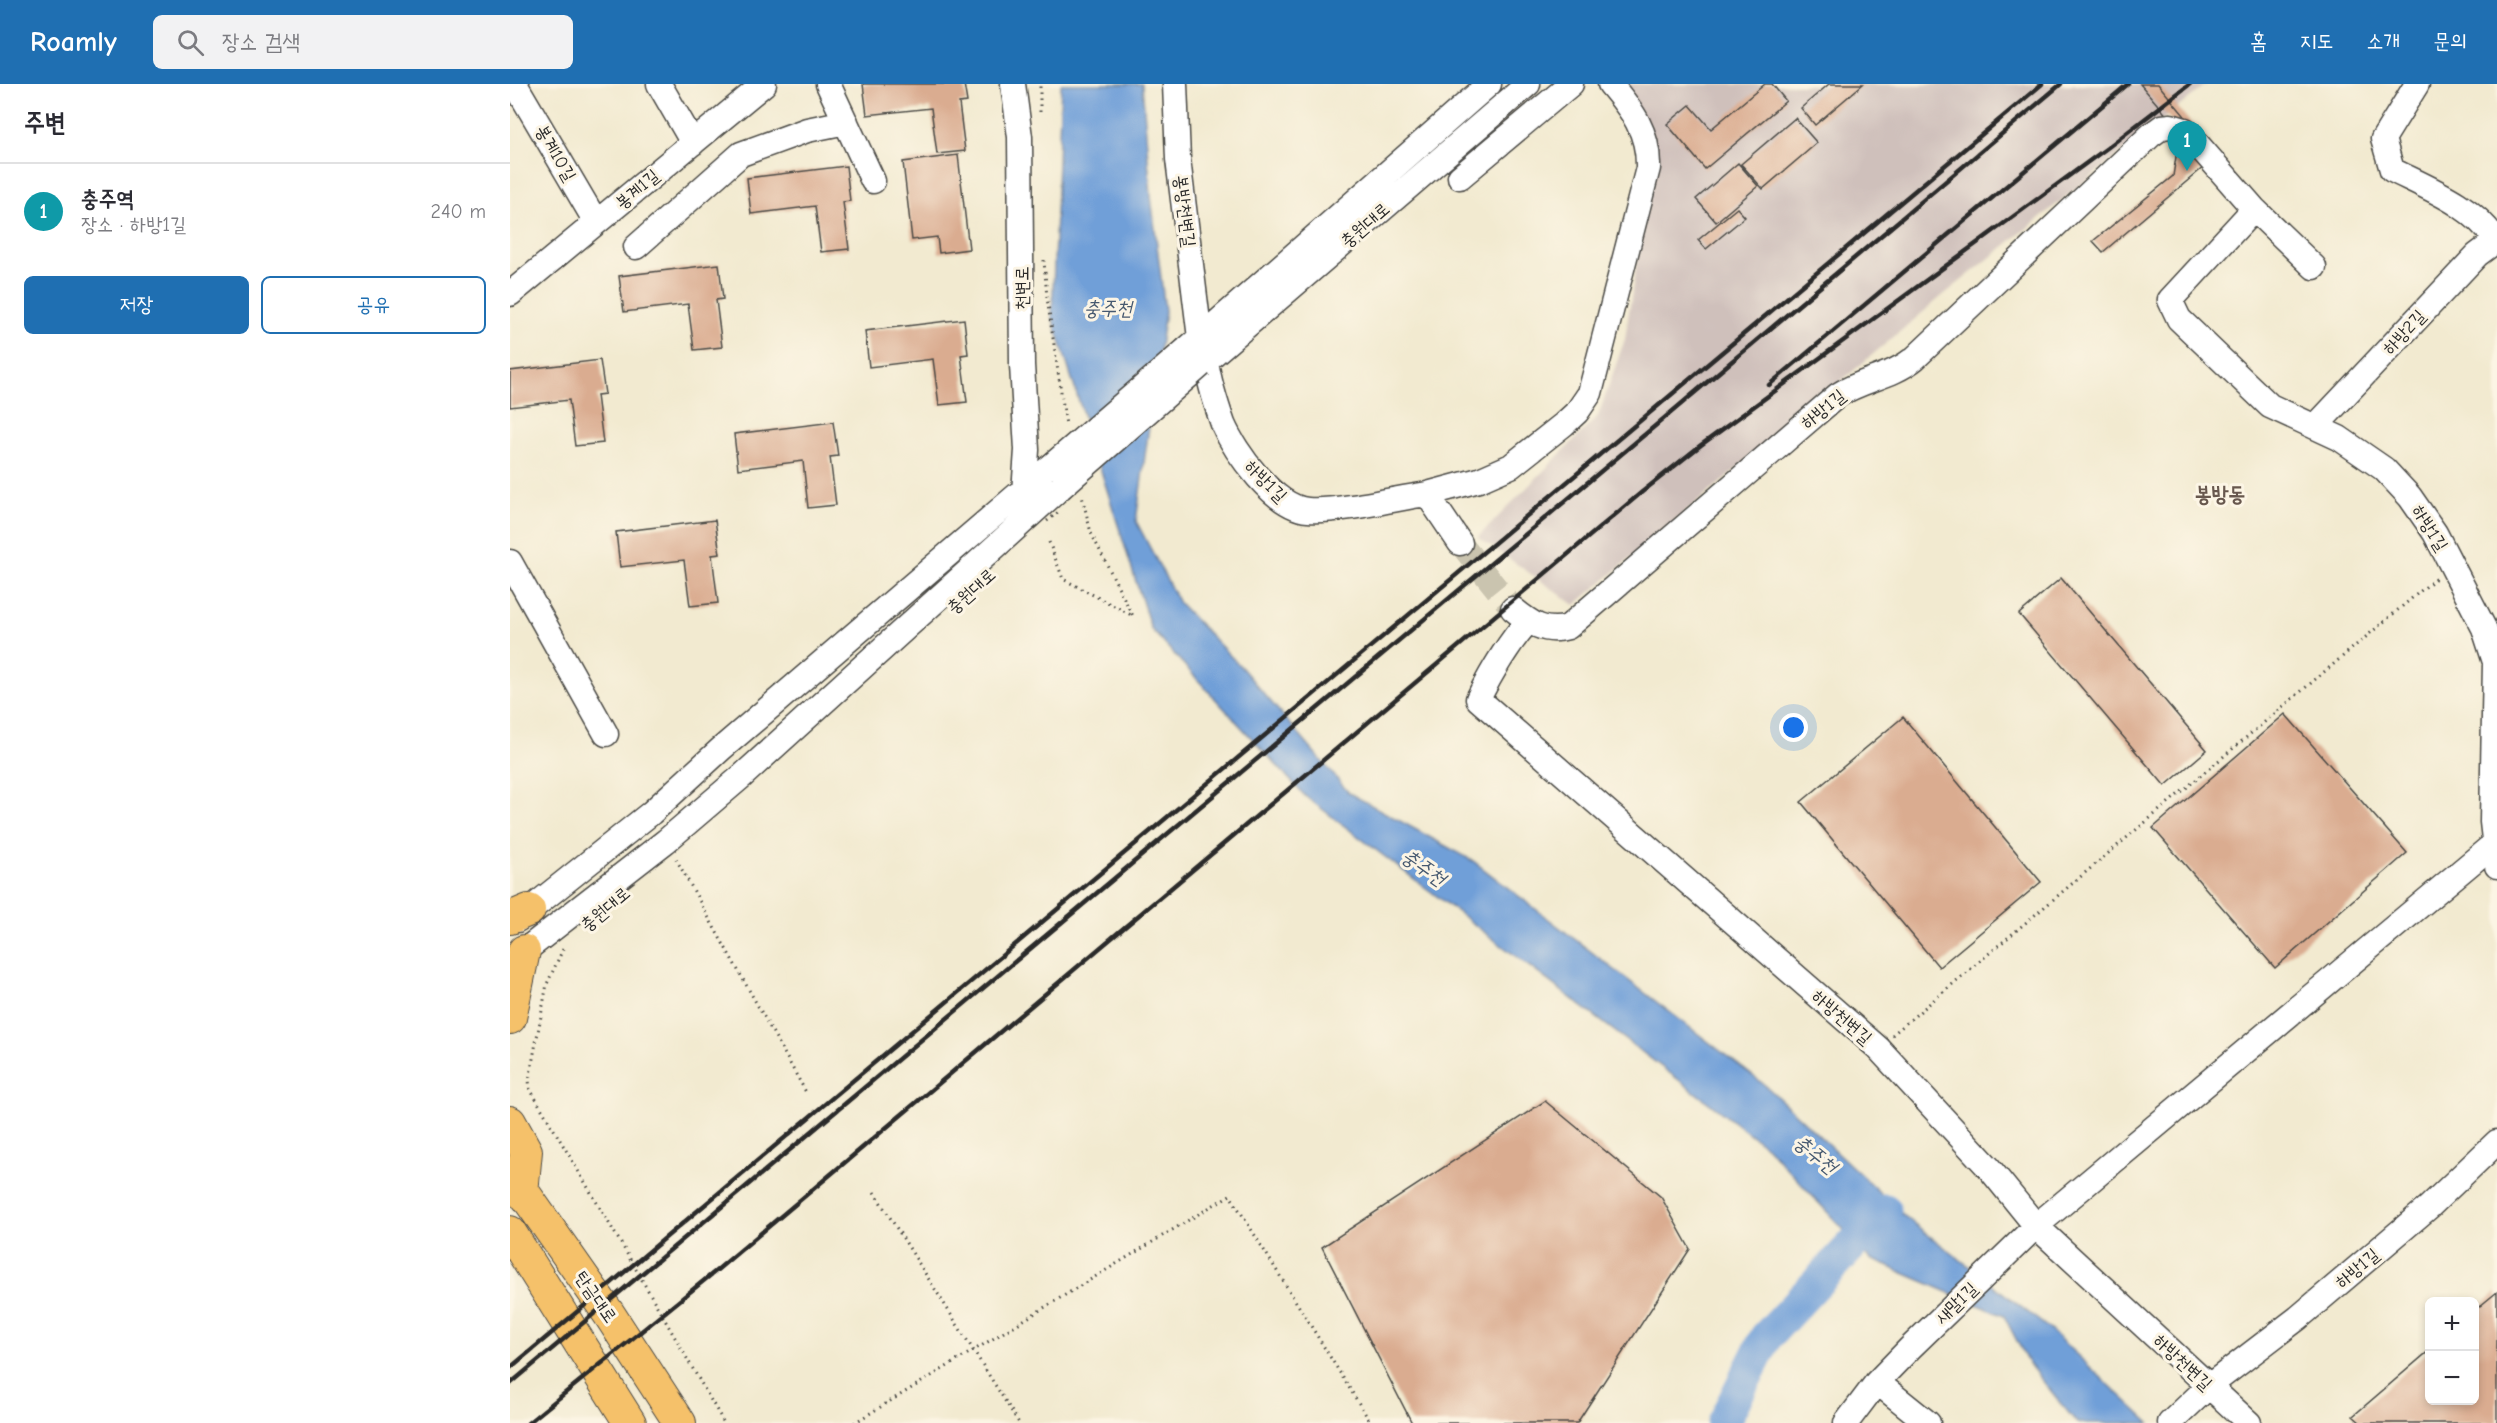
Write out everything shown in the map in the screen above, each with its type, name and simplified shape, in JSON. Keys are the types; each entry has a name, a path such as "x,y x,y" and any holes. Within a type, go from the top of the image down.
{"main road":[{"path":"510,1018 517,934"},
{"path":"510,1122 526,1151 516,1183"},
{"name":"탄금대로","path":"516,1183 609,1314 680,1423"},
{"path":"510,1232 630,1423"}],"street":[{"name":"봉계10길","path":"515,84 597,222"},
{"path":"659,84 693,142"},
{"name":"봉계1길","path":"510,294 764,84"},
{"path":"828,84 873,181"},
{"name":"천변로","path":"1013,84 1020,137 1022,365 1027,450 1024,493"},
{"name":"봉방천변길","path":"1175,84 1178,159 1199,353"},
{"name":"충원대로","path":"1199,353 1490,84"},
{"name":"충원대로","path":"1199,353 1528,84"},
{"path":"1460,177 1571,84"},
{"name":"하방1길","path":"1199,353 1224,425 1240,453 1268,488 1289,504 1306,510 1338,508 1427,494 1479,480 1511,466 1564,424 1584,404 1590,393 1648,168 1648,151 1639,120 1610,84"},
{"name":"하방2길","path":"2315,427 2477,255 2496,241 2487,226 2442,195 2392,170 2383,140 2417,84"},
{"path":"636,247 741,154 807,130 846,122"},
{"name":"하방1길","path":"1520,615 1547,629 1558,630 1568,627 1838,395 1854,385 1886,375 1908,364 2151,135 2162,127 2171,126 2185,130 2254,208 2170,300 2179,319 2270,406 2339,438 2384,469 2410,497 2435,533 2452,565 2490,616 2495,662 2496,713 2492,822 2496,855"},
{"path":"2254,208 2313,267"},
{"path":"517,934 721,749 1024,493 1064,481 1199,353"},
{"name":"충원대로","path":"517,934 666,841 741,777 1064,481"},
{"path":"1427,494 1460,543"},
{"path":"510,562 606,734"},
{"name":"하방천변길","path":"1520,615 1508,646 1478,699 1878,1048 1925,1097 2036,1226 2249,1423"},
{"name":"새말1길","path":"1846,1423 1877,1382 2036,1226 2496,855"},
{"name":"하방1길","path":"2170,1423 2209,1386 2298,1318 2429,1207 2497,1142"},
{"path":"1877,1382 1928,1423"}],"path":[{"path":"1040,84 1040,116"},
{"path":"1044,251 1047,298 1068,433"},
{"path":"1049,542 1063,579 1133,616 1064,481"},
{"path":"1039,529 1047,521"},
{"path":"1878,1048 1919,1010 2452,565"},
{"path":"666,841 807,1094"},
{"name":"충원대로","path":"564,946 547,984 529,1080 530,1089 627,1252 724,1423"},
{"path":"874,1192 1019,1423"},
{"path":"854,1423 1230,1195 1371,1423"}],"shaded area":[{"path":"1607,84 2207,84 1941,297 1575,605 1478,537 1598,416 1625,339 1654,144"}],"water":[{"name":"충주천","path":"1061,84 1142,84 1151,196 1165,311 1136,521 1179,603 1242,668 1349,793 1473,861 1766,1086 1908,1219 2047,1327 2150,1423 2077,1423 2029,1364 2004,1316 1871,1259 1767,1147 1305,796 1151,629 1052,316"}],"building":[{"path":"863,84 964,84 967,102 959,103 965,151 937,154 931,108 867,115"},
{"path":"1765,84 1772,84 1786,101 1705,169 1667,124 1690,105 1711,129"},
{"path":"1829,84 1863,84 1815,125 1801,108"},
{"path":"2140,84 2158,84 2194,127 2205,166 2103,252 2093,241 2173,176 2180,131"},
{"path":"1795,118 1817,143 1763,189 1741,164"},
{"path":"958,155 969,249 939,253 937,237 912,240 903,162"},
{"path":"1738,163 1758,186 1716,222 1696,199"},
{"path":"846,166 850,201 843,202 849,249 821,252 815,206 751,214 747,178"},
{"path":"1737,208 1745,217 1706,249 1698,240"},
{"path":"719,264 723,299 716,300 722,347 694,350 688,304 624,312 619,276"},
{"path":"964,319 968,354 961,355 967,402 939,405 933,359 869,367 865,331"},
{"path":"600,360 605,394 597,395 603,443 575,446 569,400 510,407 510,371"},
{"path":"833,422 838,456 830,457 836,505 808,508 803,461 738,469 734,434"},
{"path":"715,520 720,554 712,555 718,603 690,606 684,560 620,567 616,532"},
{"path":"2061,578 2207,750 2165,786 2019,614"},
{"path":"2285,714 2407,853 2275,968 2153,828"},
{"path":"1903,717 2041,882 1939,967 1801,802"},
{"path":"1545,1101 1661,1197 1690,1249 1577,1423 1412,1423 1322,1247"},
{"path":"2497,1292 2497,1423 2361,1423 2353,1416 2425,1354 2425,1405 2479,1405 2479,1307"}],"waterway":[{"path":"1723,1423 1766,1337 1885,1210"}],"tunnel":[{"path":"1460,543 1513,609"}],"railway":[{"path":"510,1368 2042,84"},
{"path":"510,1384 2061,84"},
{"path":"1769,385 2128,84"},
{"path":"528,1423 717,1270 1642,492 1701,445 2107,148 2190,84"}],"place":[{"name":"충주역","path":"2187,171"}],"district":[{"name":"봉방동","path":"2220,494"}]}
